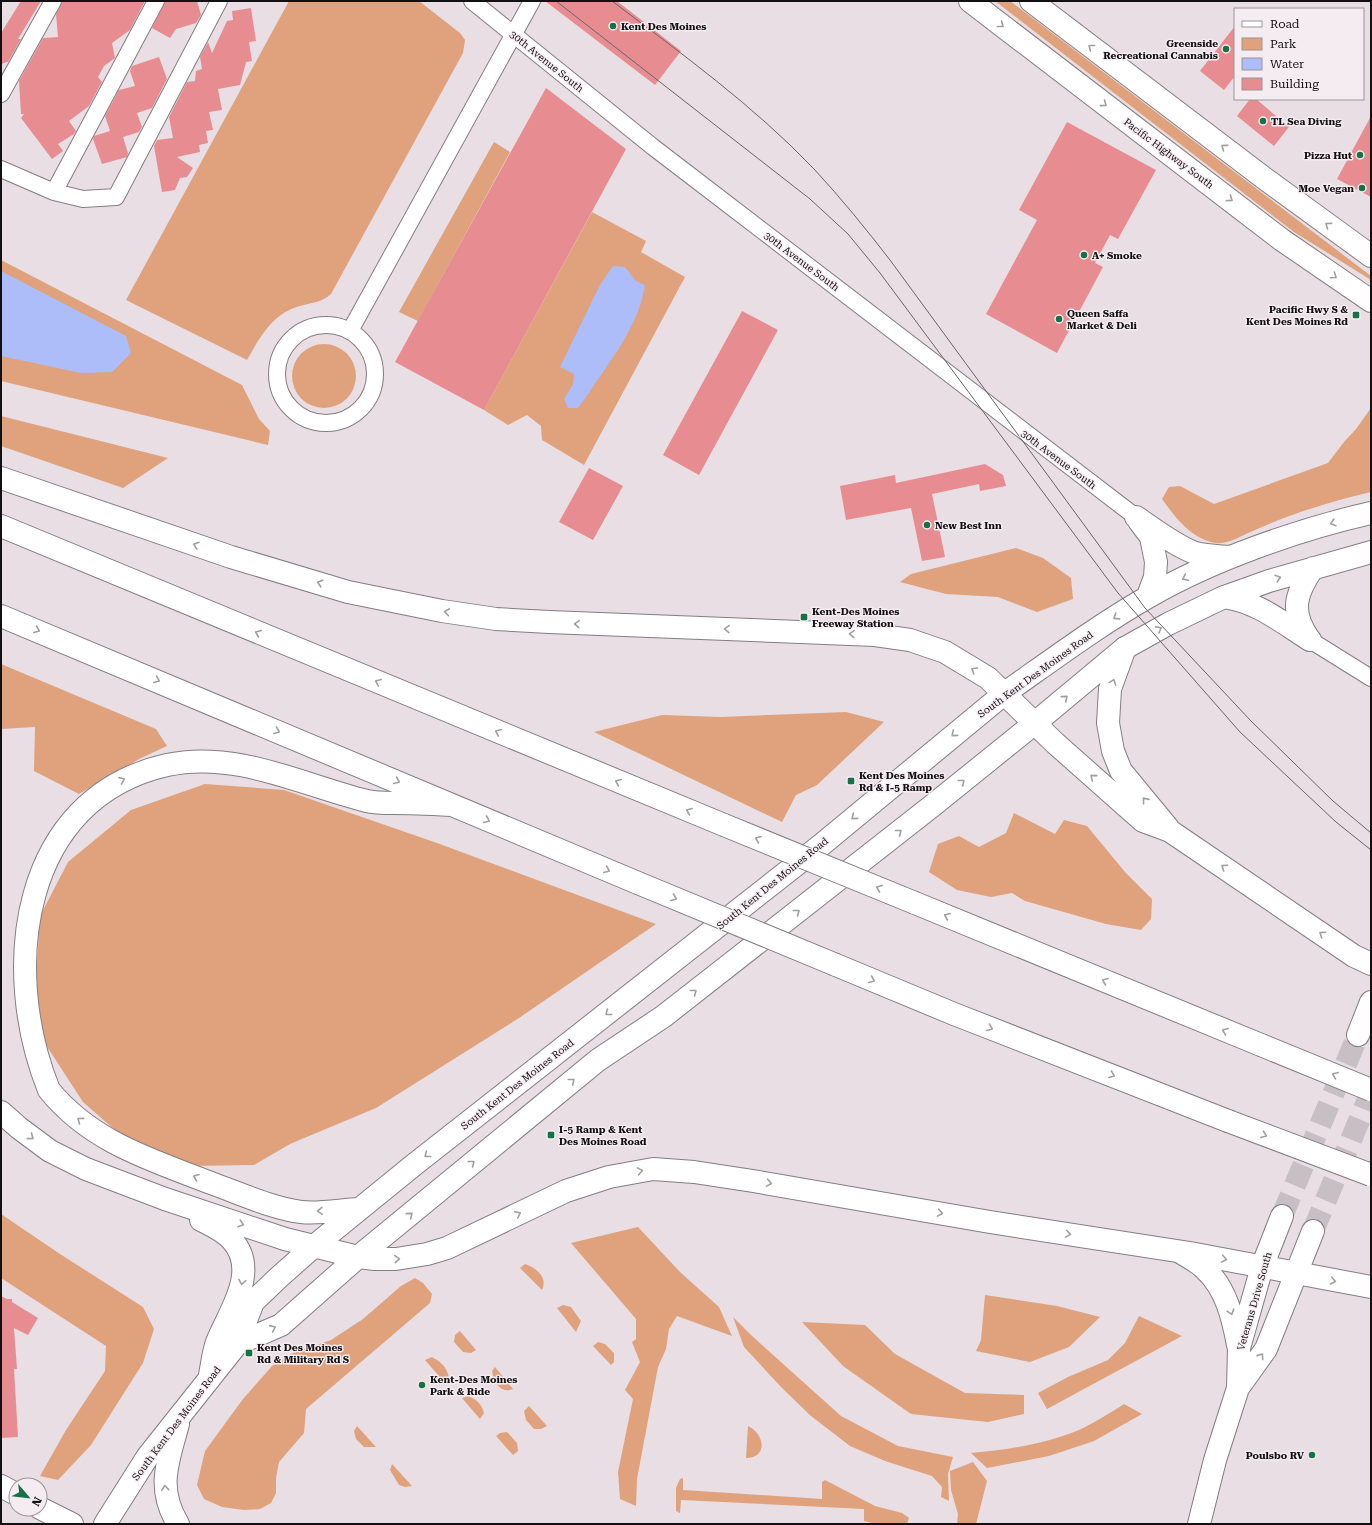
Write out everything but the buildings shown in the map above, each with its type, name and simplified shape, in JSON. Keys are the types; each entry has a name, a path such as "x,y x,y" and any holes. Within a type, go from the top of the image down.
{"main road":[{"name":"Pacific Highway South","path":"970,1 1282,240 1371,301"},
{"path":"1031,1 1258,173 1371,256"},
{"path":"1,478 231,557 348,592 404,604 496,619 875,635 910,640 945,652 988,678 1074,761 1143,821 1170,831 1354,956 1371,964"},
{"name":"South Kent Des Moines Road","path":"105,1524 148,1456 237,1344 253,1302 313,1246 808,855 1005,693 1148,596 1199,571 1233,557 1337,521 1371,514"},
{"path":"1136,517 1185,548 1207,556 1233,557"},
{"path":"1136,517 1151,537 1156,562 1155,577 1148,596"},
{"path":"1,526 724,825 1371,1090"},
{"name":"South Kent Des Moines Road","path":"237,1344 281,1324 358,1258 598,1060 664,1016 932,806 1125,648 1224,597 1313,568 1371,552"},
{"path":"1310,640 1301,628 1296,609 1300,589 1313,568"},
{"path":"1224,597 1250,603 1310,640"},
{"path":"1,616 954,1014 1371,1175"},
{"path":"1125,648 1110,689 1108,723 1113,751 1121,771 1170,831"},
{"path":"12,910 24,877 40,849 57,827 77,809 111,784 141,772 170,764 198,762 229,763 261,770 370,802 451,805"},
{"path":"6,992 12,1021 28,1059 45,1084 73,1115 119,1147 257,1200 302,1212 359,1209"},
{"path":"1358,1034 1371,1002"},
{"path":"1,1112 19,1128 50,1150 86,1169 165,1199 313,1246 358,1258 396,1259 427,1254 447,1248 566,1191 609,1177 653,1169 694,1172 746,1180 990,1222 1180,1252 1371,1287"},
{"path":"165,1199 231,1239 239,1250 242,1260 243,1281 239,1295 216,1343 209,1378"},
{"name":"Veterans Drive South","path":"1200,1524 1215,1460 1238,1388 1239,1348 1262,1268 1282,1216"},
{"name":"Veterans Drive South","path":"1238,1388 1266,1349 1313,1231"},
{"path":"1180,1252 1205,1269 1228,1302 1239,1348"},
{"path":"178,1524 169,1507 165,1490 164,1475 180,1415"},
{"path":"48,1512 72,1524"}],"street":[{"path":"1,94 53,1"},
{"path":"54,192 156,1"},
{"path":"1,169 54,192 83,199 116,197 219,1"},
{"name":"30th Avenue South","path":"472,1 653,147 1136,517"},
{"path":"350,331 532,1"},
{"path":"326,324 342,327 350,331 368,346 374,362 376,379 372,395 362,410 348,419 331,424 314,423 298,416 286,404 279,390 277,374 279,359 286,345 297,334 311,327 326,324"},
{"path":"1310,640 1371,678"}],"green space":[{"path":"289,1 419,1 460,33 465,40 463,53 331,294 320,301 291,309 282,314 268,327 247,360 126,300"},
{"path":"995,1 1010,1 1371,276 1371,280 1294,232"},
{"path":"494,142 510,152 418,321 399,312"},
{"path":"592,212 646,241 641,252 685,277 584,465 542,440 541,426 527,415 508,425 484,410"},
{"path":"1,260 242,385 259,419 270,431 268,445 1,381"},
{"path":"324,344 342,350 350,358 356,376 350,394 342,402 324,408 306,402 298,394 292,376 298,358 306,350"},
{"path":"1371,408 1371,492 1308,510 1261,527 1225,543 1211,542 1189,531 1177,519 1162,499 1169,487 1180,486 1214,504 1328,463"},
{"path":"1,416 168,458 123,488 1,446"},
{"path":"1016,548 1043,558 1071,578 1073,599 1037,612 998,597 946,594 900,582 911,574"},
{"path":"1,664 156,729 167,746 139,759 79,794 34,771 35,727 1,729"},
{"path":"846,712 884,722 817,785 796,795 782,822 594,732 662,715 721,717"},
{"path":"205,784 284,790 437,843 656,924 519,1018 376,1108 290,1144 254,1165 188,1166 131,1144 83,1102 44,1042 36,982 40,916 68,862 131,810"},
{"path":"1014,813 1055,834 1064,820 1087,826 1125,872 1152,899 1151,919 1141,930 1106,924 1025,901 1012,893 991,897 957,890 929,872 938,844 959,836 979,847 1006,833"},
{"path":"1,1214 143,1307 154,1329 143,1363 91,1445 58,1480 40,1476 66,1430 105,1371 106,1346 1,1278"},
{"path":"638,1227 680,1272 719,1307 732,1336 677,1316 669,1329 666,1349 658,1367 637,1479 636,1506 620,1499 618,1472 633,1399 625,1390 640,1362 632,1342 636,1339 636,1319 571,1243"},
{"path":"525,1264 534,1268 540,1274 544,1281 542,1290 520,1268"},
{"path":"415,1278 423,1283 432,1294 430,1303 306,1409 304,1433 279,1462 276,1478 276,1493 271,1503 260,1509 244,1510 222,1507 204,1499 197,1485 205,1451 243,1399 272,1366 293,1353 331,1340 363,1319 401,1286"},
{"path":"985,1295 1057,1306 1100,1317 1069,1347 1030,1362 976,1351 981,1340"},
{"path":"563,1305 571,1307 581,1321 576,1332 557,1308"},
{"path":"1139,1316 1182,1336 1047,1409 1038,1393 1068,1377 1108,1360 1125,1343"},
{"path":"733,1317 841,1416 898,1446 953,1457 948,1474 949,1501 941,1497 942,1487 932,1476 885,1461 850,1446 811,1416 782,1388 744,1347"},
{"path":"802,1322 865,1325 895,1354 965,1393 1024,1395 1024,1414 988,1422 911,1414 843,1366"},
{"path":"460,1331 476,1350 471,1353 463,1352 454,1342 455,1335"},
{"path":"598,1342 605,1344 614,1353 614,1362 611,1365 593,1346"},
{"path":"432,1357 441,1363 447,1371 449,1378 445,1383 425,1360"},
{"path":"495,1367 513,1389 505,1390 498,1386 492,1371"},
{"path":"468,1396 476,1400 482,1407 484,1413 480,1419 462,1398"},
{"path":"1124,1404 1142,1414 1094,1441 1049,1456 987,1468 971,1453 1026,1446 1066,1435 1079,1430"},
{"path":"529,1406 547,1426 541,1429 534,1429 526,1420 524,1411"},
{"path":"357,1426 376,1447 364,1447 356,1439 354,1431"},
{"path":"748,1426 758,1434 762,1445 758,1454 753,1457 746,1458"},
{"path":"507,1432 517,1443 518,1451 513,1455 496,1436 500,1433"},
{"path":"973,1462 987,1481 976,1524 957,1524 958,1514 951,1490 950,1471"},
{"path":"392,1464 412,1486 405,1487 399,1485 390,1470"},
{"path":"683,1478 683,1490 822,1499 822,1482 825,1480 875,1506 902,1513 909,1518 907,1524 877,1524 864,1521 864,1509 681,1500 680,1513 676,1511 676,1488 680,1479"}],"water":[{"path":"613,266 625,267 636,281 645,285 642,301 621,345 584,400 578,408 568,408 564,399 573,384 574,374 560,367 600,285"},
{"path":"1,271 126,336 131,353 112,372 81,373 1,356"}],"tunnel":[{"path":"1282,1216 1358,1035"},
{"path":"1313,1231 1371,1092"}],"tram line":[{"path":"556,1 810,199 848,234 880,273 1118,593 1240,732 1336,822 1371,850"},
{"path":"612,1 717,81 767,124 814,169 890,260 1145,608 1251,721 1333,801 1371,833"}],"place":[{"name":"Kent Des Moines","path":"613,26"},
{"name":"Greenside Recreational Cannabis","path":"1226,49"},
{"name":"TL Sea Diving","path":"1263,121"},
{"name":"Pizza Hut","path":"1360,155"},
{"name":"Moe Vegan","path":"1362,188"},
{"name":"A+ Smoke","path":"1084,255"},
{"name":"Pacific Hwy S & Kent Des Moines Rd","path":"1356,315"},
{"name":"Queen Saffa Market & Deli","path":"1059,319"},
{"name":"New Best Inn","path":"927,525"},
{"name":"Kent-Des Moines Freeway Station","path":"804,617"},
{"name":"Kent Des Moines Rd & I-5 Ramp","path":"851,781"},
{"name":"I-5 Ramp & Kent Des Moines Road","path":"551,1135"},
{"name":"Kent Des Moines Rd & Military Rd S","path":"249,1353"},
{"name":"Kent-Des Moines Park & Ride","path":"422,1385"},
{"name":"Poulsbo RV","path":"1312,1455"}]}
